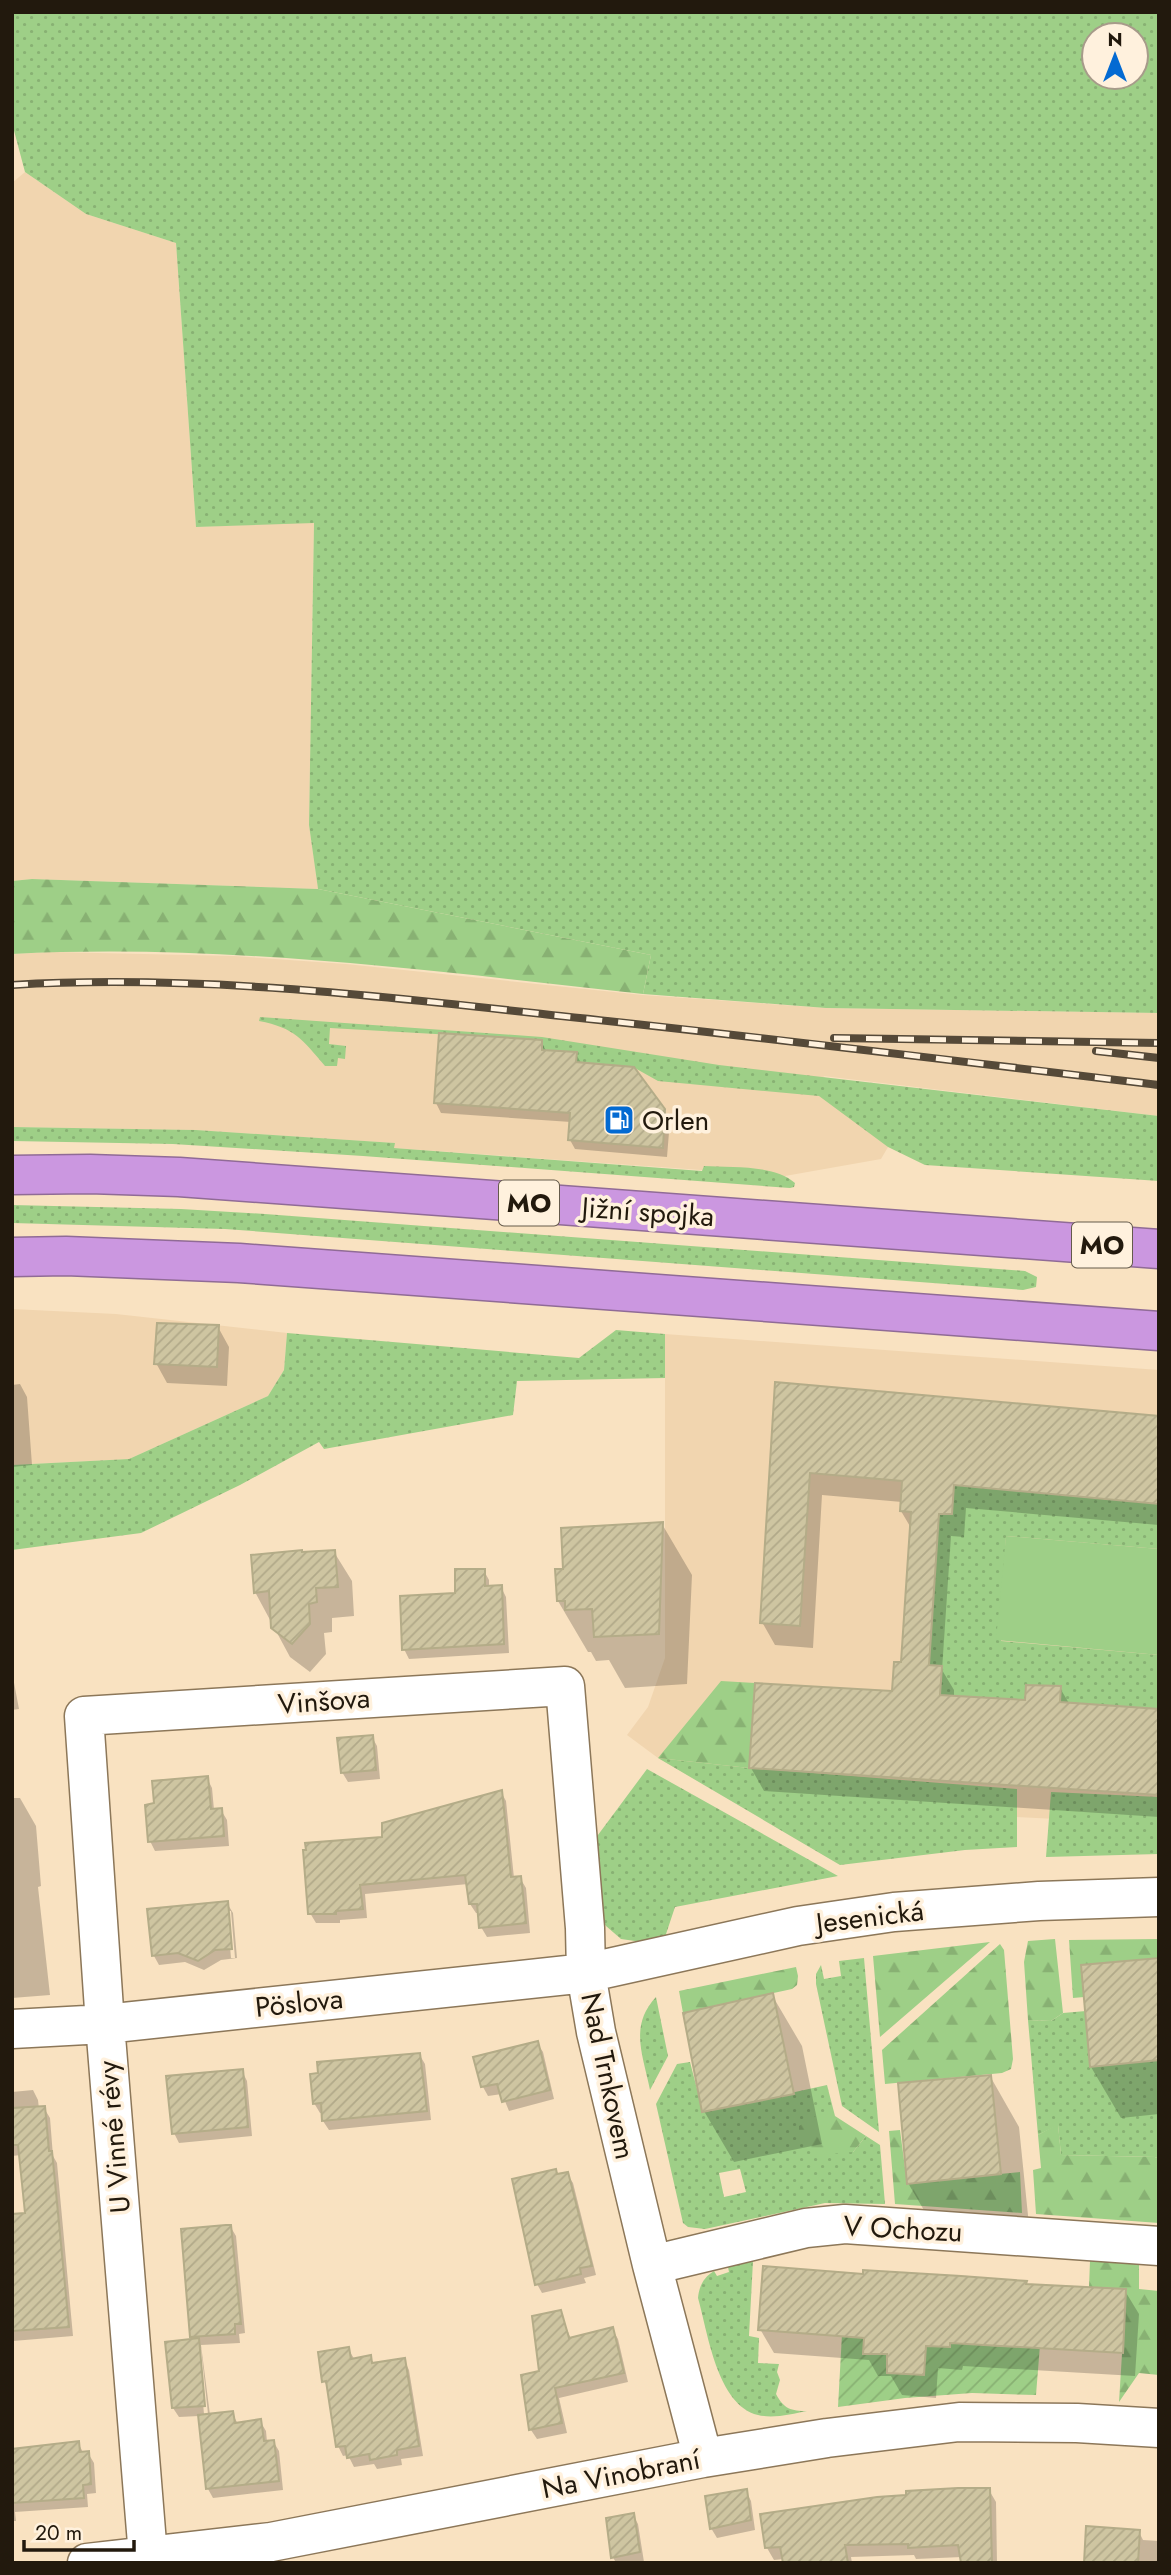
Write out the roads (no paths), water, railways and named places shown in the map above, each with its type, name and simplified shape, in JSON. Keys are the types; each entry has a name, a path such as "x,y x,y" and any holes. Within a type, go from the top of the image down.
{"highway":[{"name":"Jižní spojka","path":"12,1175 179,1177 1159,1249"},
{"path":"12,1257 66,1256 239,1263 1159,1331"}],"street":[{"name":"Vinšova","path":"84,1716 565,1686"},
{"name":"Nad Trnkovem","path":"565,1686 585,1928 586,1973 596,2032 652,2265 703,2458"},
{"name":"U Vinné révy","path":"84,1716 105,2024 148,2556"},
{"name":"Jesenická","path":"586,1973 798,1926 894,1912 1039,1901 1159,1897"},
{"name":"Pöslova","path":"12,2029 105,2024 586,1973"},
{"name":"V Ochozu","path":"652,2265 806,2228 845,2224 1159,2246"},
{"name":"Na Vinobraní","path":"88,2563 271,2542 703,2458 827,2438 959,2422 1077,2423 1159,2428"},
{"path":"271,2542 287,2557 308,2563"}],"railway":[{"path":"12,985 150,982 356,995 710,1032 1159,1085"},
{"path":"834,1038 1159,1043"},
{"path":"1096,1051 1159,1058"}],"place":[{"name":"Orlen","path":"619,1120"}]}
